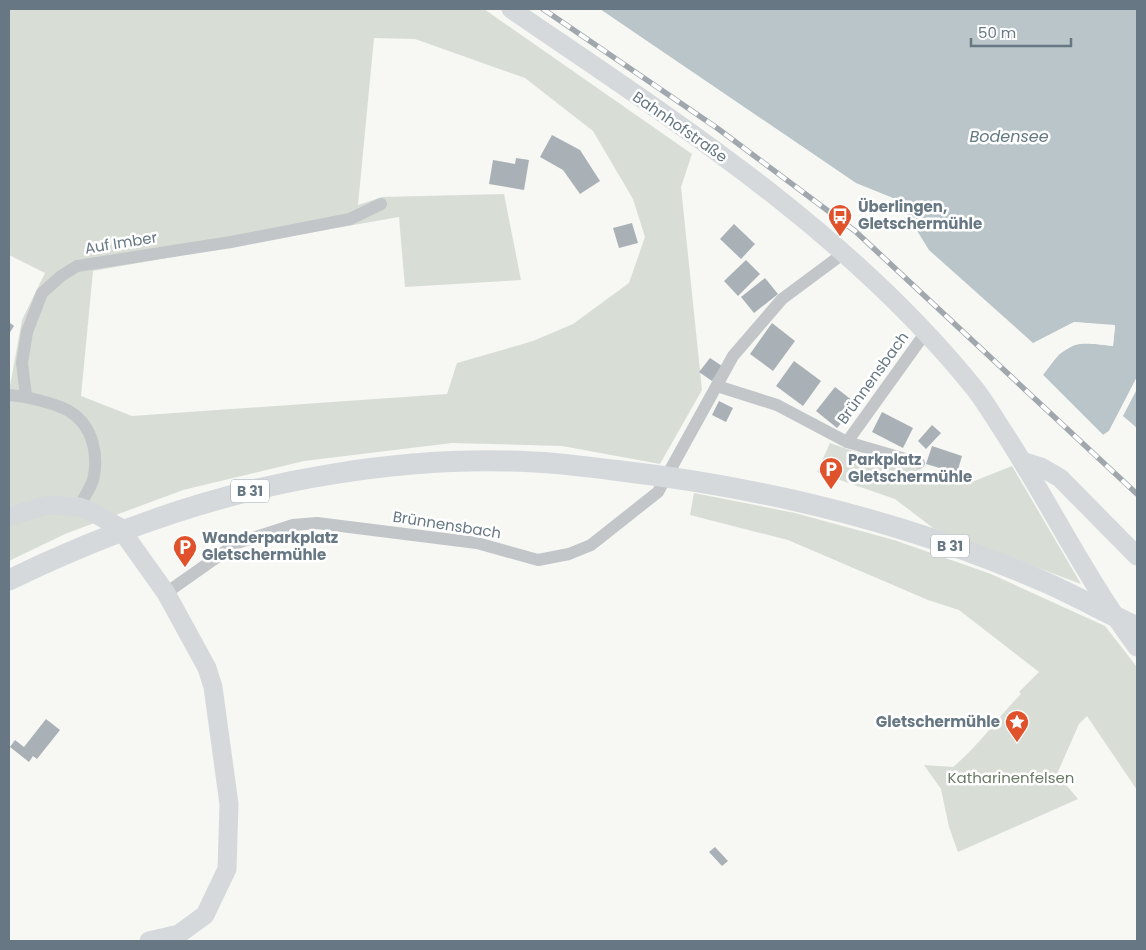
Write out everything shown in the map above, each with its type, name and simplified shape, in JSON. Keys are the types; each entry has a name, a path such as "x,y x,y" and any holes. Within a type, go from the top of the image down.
{"main road":[{"name":"B 31","path":"9,580 67,552 165,514 276,484 333,474 418,464 504,461 575,465 653,474 774,496 850,515 924,536 1048,584 1137,627"}],"street":[{"name":"Bahnhofstraße","path":"511,9 708,146 790,207 844,253 926,332 976,390 1022,460 1099,592 1137,647"},
{"name":"Auf Imber","path":"26,396 22,363 27,332 42,293 61,276 77,266 230,242 350,219 381,204"},
{"name":"Brünnensbach","path":"166,593 237,543 293,526 318,523 477,543 538,560 569,554 591,545 658,492 734,356 782,299 844,253"},
{"name":"Brünnensbach","path":"846,442 926,332"},
{"name":"Brünnensbach","path":"717,386 777,405 846,442 919,463"},
{"path":"9,395 26,396 72,412 89,431 95,451 93,480 85,509"},
{"path":"1022,460 1041,467 1060,478 1137,556"},
{"path":"9,517 47,505 85,509 120,527 166,593 207,668 213,687 229,804 227,869 205,915 179,934 149,941"}],"green space":[{"path":"9,9 484,9 692,154 681,187 702,390 660,464 562,446 452,443 304,461 183,490 65,534 9,561 9,391 22,320 45,273 9,255","holes":["374,38 415,39 525,78 593,131 633,199 645,237 629,283 573,324 533,341 457,363 447,394 132,416 81,396 93,271 399,217 405,287 521,280 504,194 382,197 358,205"]},
{"path":"830,443 876,459 972,482 1012,466 1081,584 933,528 895,499 817,472"},
{"name":"Katharinenfelsen","path":"694,493 795,513 894,540 991,574 1105,626 1137,667 1137,790 1087,716 1079,724 1057,774 1078,799 958,852 949,827 941,789 924,765 953,767 980,741 1021,694 1019,692 1039,672 959,610 928,600 788,540 690,515"}],"water":[{"name":"Bodensee","path":"600,9 1137,9 1137,377 1109,431 1103,435 1042,374 1059,355 1072,346 1088,344 1113,346 1115,326 1074,322 1033,343 929,250 898,200 856,183"},
{"path":"1137,389 1137,428 1123,416"}],"pier":[{"path":"1074,322 1115,325 1113,346 1079,342 1059,354 1043,375 1103,435 1109,431 1137,377 1137,383 1111,432 1104,438 1040,374 1058,352 1078,340 1111,343 1113,328 1075,325 1034,346 1031,345"}],"building":[{"path":"552,135 580,150 600,181 580,194 563,170 540,157"},
{"path":"516,158 529,160 524,190 489,184 493,160 515,164"},
{"path":"632,223 638,243 619,248 613,228"},
{"path":"734,224 755,244 741,259 720,239"},
{"path":"746,260 760,274 738,296 724,281"},
{"path":"765,278 778,294 754,313 741,297"},
{"path":"9,322 14,326 9,334"},
{"path":"772,323 795,341 773,371 750,354"},
{"path":"710,358 722,366 712,381 699,372"},
{"path":"794,361 821,381 803,406 776,386"},
{"path":"835,387 857,404 837,428 816,411"},
{"path":"719,401 733,408 726,422 712,415"},
{"path":"882,412 913,428 903,448 872,432"},
{"path":"932,425 941,433 926,449 918,441"},
{"path":"932,446 962,456 957,473 926,464"},
{"path":"46,719 60,730 37,759 33,756 29,762 10,747 15,740 24,747"},
{"path":"715,847 728,861 722,866 709,852"}],"railway":[{"path":"543,9 717,128 855,231 1137,494"}],"place":[{"name":"Überlingen, Gletschermühle","path":"840,237"},
{"name":"Parkplatz Gletschermühle","path":"831,490"},
{"name":"Wanderparkplatz Gletschermühle","path":"185,568"},
{"name":"Gletschermühle","path":"1017,743"}]}
